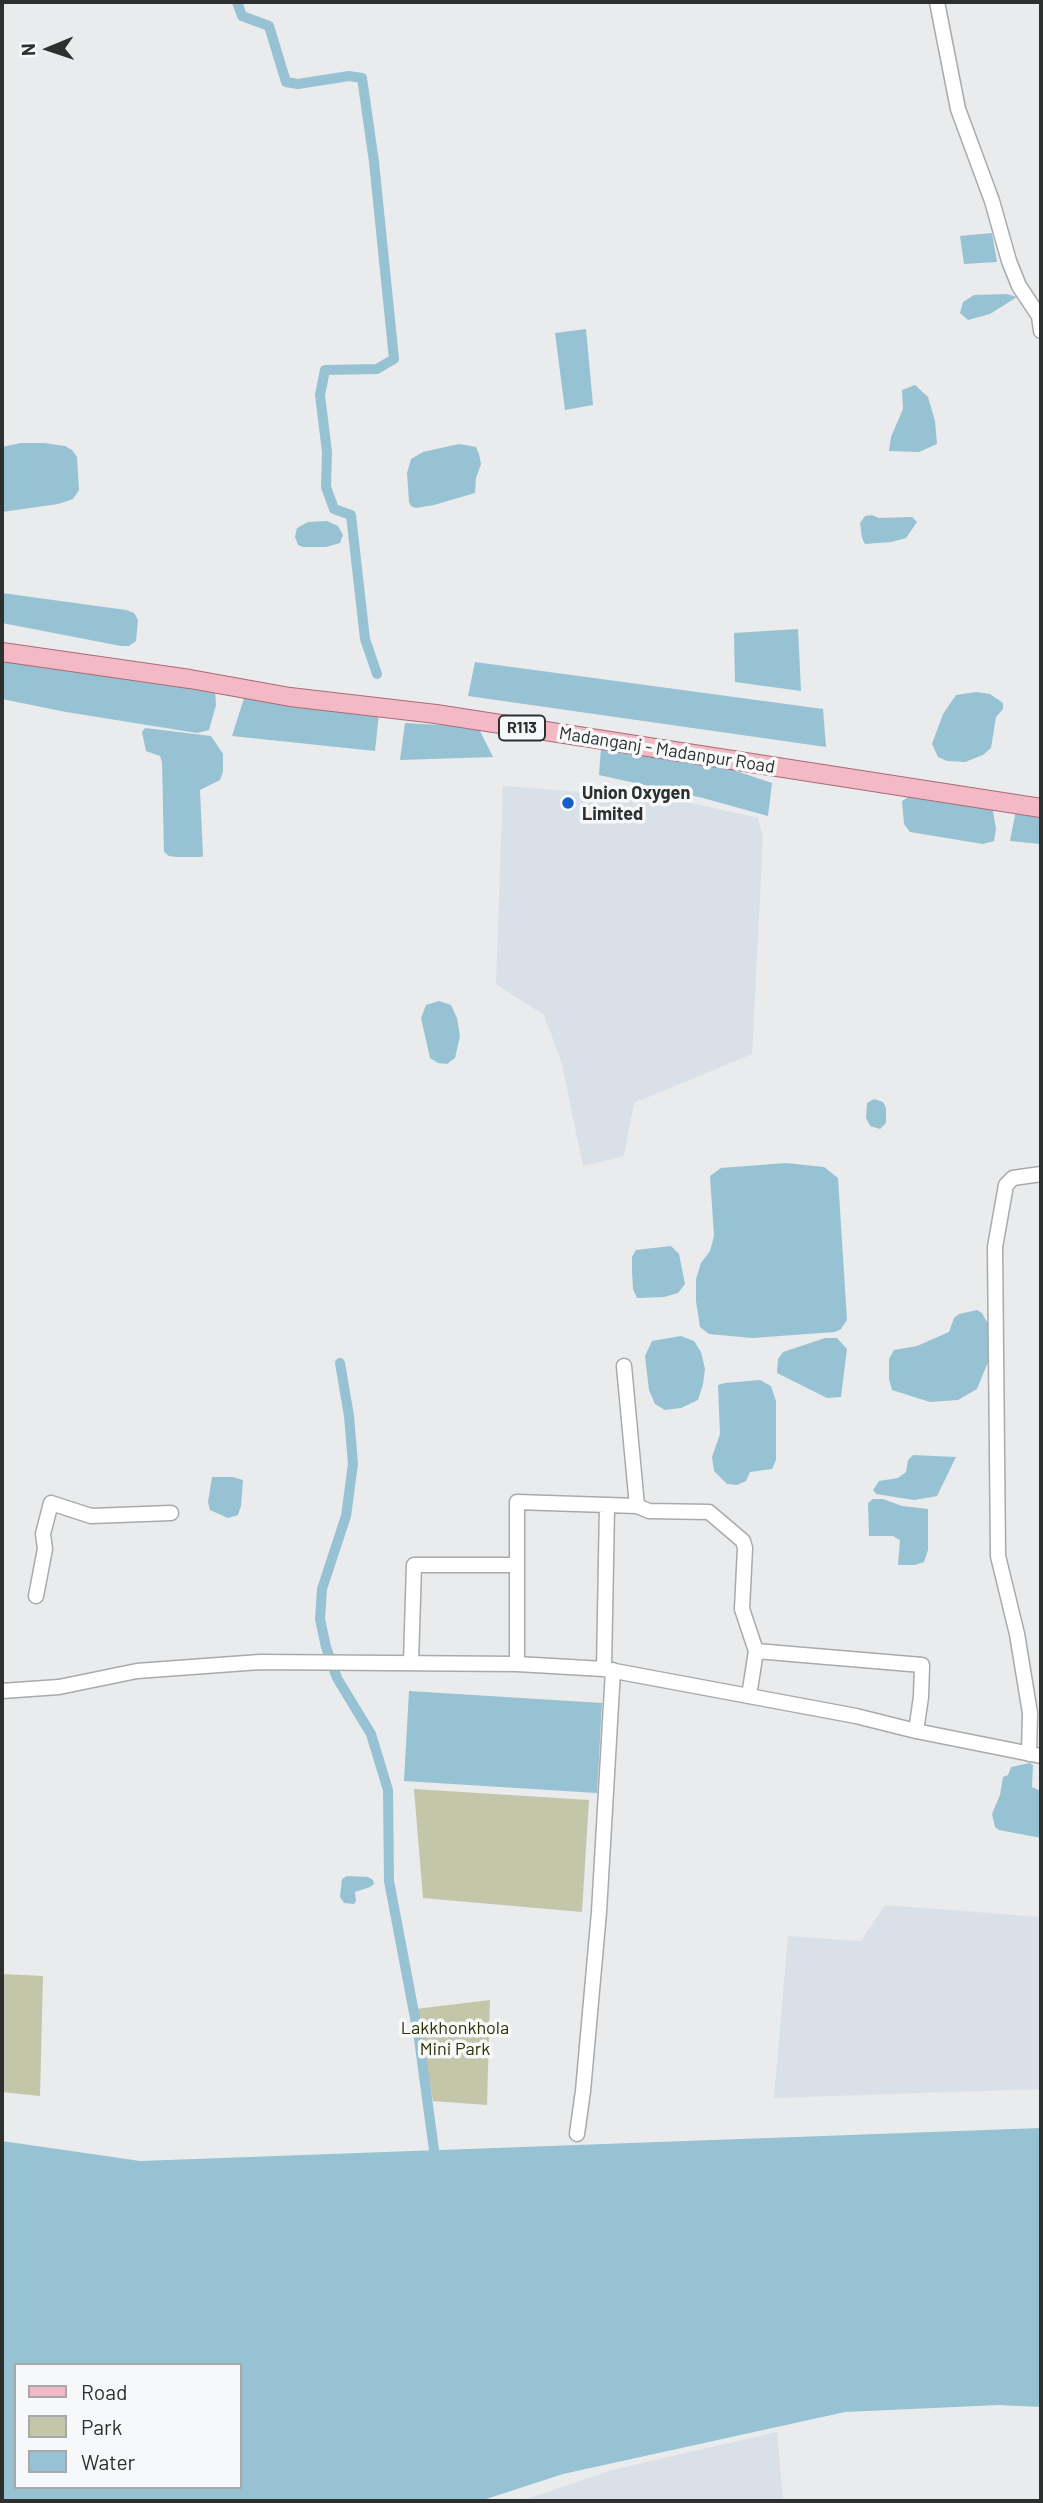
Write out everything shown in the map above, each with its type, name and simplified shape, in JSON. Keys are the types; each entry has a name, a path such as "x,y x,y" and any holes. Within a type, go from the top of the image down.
{"main road":[{"name":"Madanganj - Madanpur Road","path":"2,652 190,679 290,697 449,716 1041,808"}],"street":[{"path":"937,2 958,109 974,159 992,201 1009,261 1019,286 1039,316 1041,331"},
{"path":"2,1691 59,1688 137,1671 201,1665 317,1661 517,1664 608,1669 856,1716 1035,1755 1017,1634 998,1556 995,1247 1006,1185 1013,1178 1041,1174"},
{"path":"624,1366 637,1506"},
{"path":"517,1664 517,1502 637,1506 649,1511 709,1512 740,1538 745,1548 742,1609 756,1651 749,1696"},
{"path":"36,1596 45,1549 43,1534 51,1503 91,1516 171,1513"},
{"path":"577,2134 599,1912 608,1669 607,1506"},
{"path":"411,1662 414,1565 516,1565"},
{"path":"756,1651 922,1665 916,1731"}],"shaded area":[{"path":"503,786 673,799 758,818 763,837 752,1054 634,1103 624,1156 583,1166 562,1064 544,1015 496,984"},
{"path":"885,1905 1041,1917 1041,2089 774,2098 788,1936 861,1941"},
{"path":"777,2432 783,2501 521,2501 612,2470"}],"green space":[{"path":"414,1789 589,1800 582,1912 423,1898"},
{"path":"2,1974 43,1976 40,2096 2,2092"},
{"name":"Lakkhonkhola Mini Park","path":"490,2000 487,2105 433,2101 416,2009"}],"water":[{"path":"992,233 997,262 964,264 960,236"},
{"path":"1007,294 1017,297 990,314 968,320 960,313 963,302 974,295"},
{"path":"586,329 593,405 565,410 555,333"},
{"path":"915,385 928,397 935,421 937,444 919,452 889,451 891,437 903,409 902,390"},
{"path":"21,443 44,443 65,446 72,450 77,457 79,490 73,499 58,504 2,512 2,447"},
{"path":"459,444 476,447 479,454 481,464 475,493 434,505 416,508 411,506 407,473 411,459 423,452"},
{"path":"865,516 879,518 912,517 917,522 906,538 865,544 860,523"},
{"path":"327,521 338,526 343,535 340,543 326,547 298,545 295,537 297,528 308,522"},
{"path":"2,593 126,610 134,613 138,620 136,641 129,646 121,646 2,623"},
{"path":"798,629 801,691 735,682 734,633"},
{"path":"2,658 215,688 216,705 209,730 197,733 2,699"},
{"path":"475,662 823,709 826,747 468,696"},
{"path":"976,692 990,694 1003,703 1003,709 996,717 991,748 983,755 965,762 947,761 938,757 932,744 943,714 956,695"},
{"path":"244,698 379,713 375,751 232,736"},
{"path":"405,723 478,727 493,757 400,760"},
{"path":"145,728 211,736 223,754 220,780 200,790 201,857 169,856 164,852 162,762 160,756 146,751 142,732"},
{"path":"601,748 709,762 772,783 768,816 703,798 599,775"},
{"path":"910,796 931,801 989,806 993,811 996,829 994,841 983,844 910,832 904,824 902,801"},
{"path":"1016,810 1041,817 1041,844 1010,841"},
{"path":"439,1001 451,1005 457,1018 460,1036 455,1058 447,1064 430,1058 421,1018 426,1005"},
{"path":"874,1099 883,1102 886,1108 886,1123 880,1129 870,1126 866,1118 867,1103"},
{"path":"786,1163 824,1167 838,1178 847,1320 841,1329 835,1332 752,1338 709,1334 700,1327 696,1279 701,1263 710,1251 714,1236 710,1176 721,1168"},
{"path":"671,1246 679,1254 685,1284 678,1293 664,1297 637,1298 633,1289 632,1271 632,1257 636,1250"},
{"path":"977,1310 988,1324 991,1347 990,1357 977,1389 958,1400 930,1402 892,1390 889,1359 894,1350 917,1346 949,1332 954,1318 959,1314"},
{"path":"681,1336 694,1341 701,1352 705,1369 703,1384 698,1400 681,1408 665,1410 655,1404 649,1390 645,1356 652,1341"},
{"path":"825,1338 837,1338 847,1349 841,1397 827,1398 777,1373 778,1359 783,1352"},
{"path":"760,1380 771,1386 776,1401 776,1460 772,1469 750,1472 746,1481 737,1485 727,1484 714,1471 712,1457 720,1434 718,1385"},
{"path":"913,1455 956,1457 937,1496 914,1500 876,1494 873,1490 879,1481 898,1478 906,1472 908,1460"},
{"path":"212,1477 243,1480 238,1515 228,1518 210,1510 208,1502"},
{"path":"873,1499 928,1509 928,1550 924,1562 898,1565 900,1540 893,1536 869,1536 868,1503"},
{"path":"409,1691 602,1703 597,1793 404,1781"},
{"path":"1030,1763 1033,1765 1032,1787 1041,1791 1041,1838 999,1830 995,1827 992,1814 1000,1795 1003,1777 1008,1775 1011,1767"},
{"path":"347,1876 368,1877 374,1884 355,1892 354,1904 344,1903 340,1897 342,1879"},
{"path":"1041,2128 1041,2407 999,2405 845,2412 563,2474 480,2501 2,2501 2,2141 140,2161"}],"waterway":[{"path":"237,2 242,16 269,26 286,82 298,84 349,76 362,78 374,162 394,359 377,369 325,370 320,395 327,452 326,487 334,509 351,515 365,639 377,674"},
{"path":"340,1363 349,1416 353,1464 346,1516 322,1589 320,1619 337,1678 371,1734 388,1790 389,1881 419,2039 436,2165"}],"place":[{"name":"Union Oxygen Limited","path":"568,803"}]}
